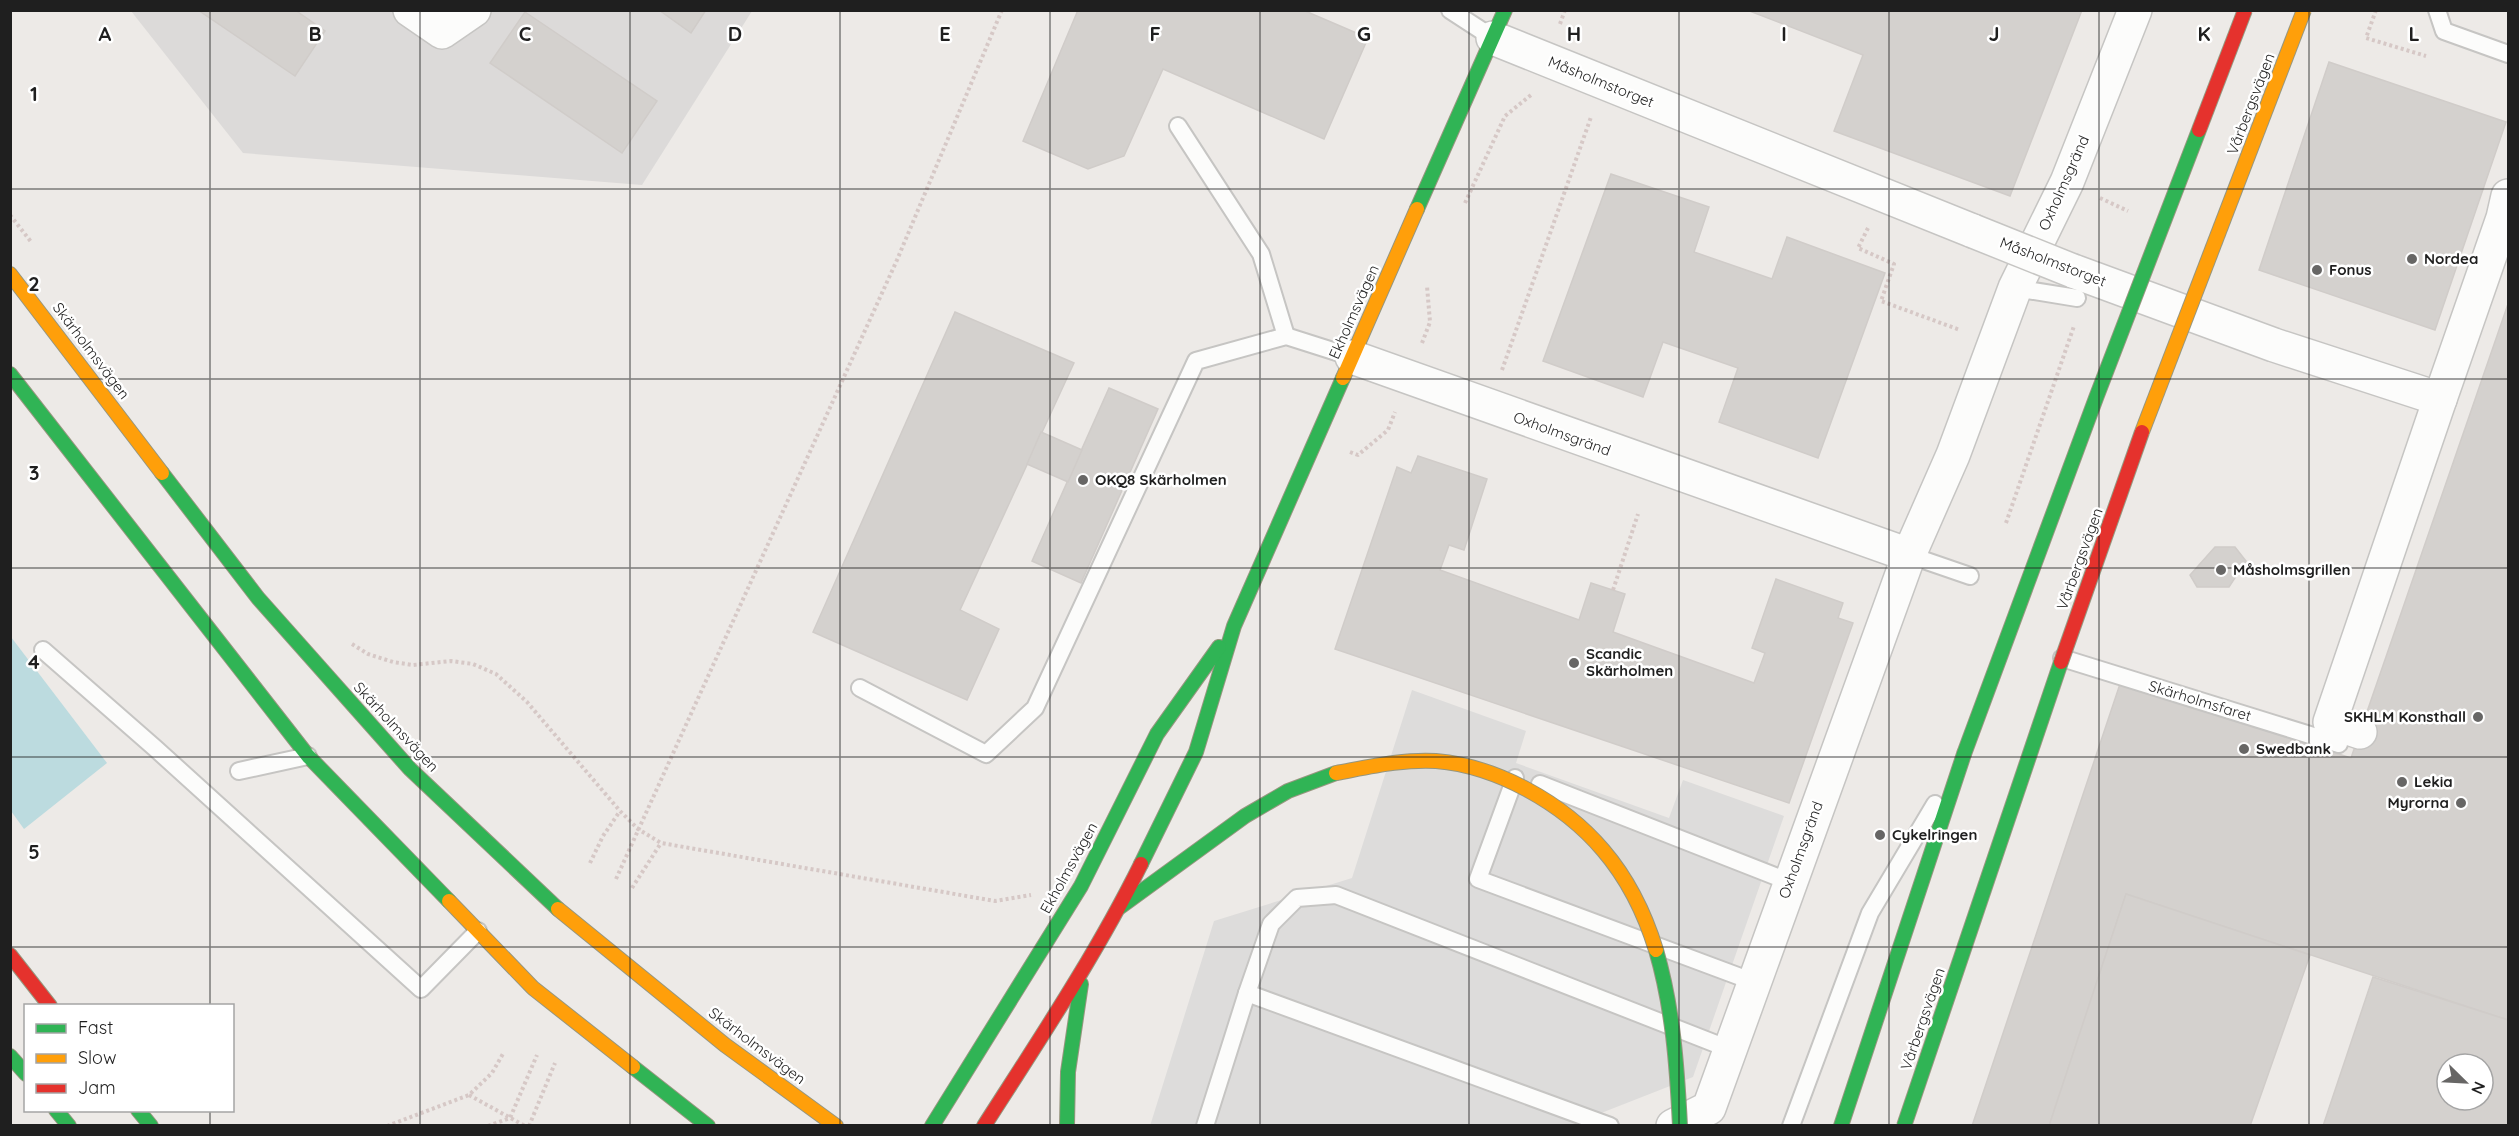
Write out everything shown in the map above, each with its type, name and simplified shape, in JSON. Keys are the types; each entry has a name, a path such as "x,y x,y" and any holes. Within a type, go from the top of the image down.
{"main road":[{"path":"1841,1125 1964,754 2096,398 2245,10"},
{"name":"Vårbergsvägen","path":"1904,1125 2062,658 2160,382 2304,10"},
{"name":"Ekholmsvägen","path":"984,1125 1120,907 1196,752 1234,626 1499,24"},
{"name":"Skärholmsvägen","path":"10,274 258,598 410,769 569,919 725,1045 836,1125"},
{"path":"10,374 308,756 533,988 708,1125"},
{"name":"Ekholmsvägen","path":"932,1125 1081,886 1157,734 1234,626"},
{"path":"1120,907 1245,816 1288,791 1336,773 1379,765 1423,761 1462,765 1503,779 1539,796 1570,818 1603,848 1629,885 1649,923 1662,961 1676,1048 1680,1125"},
{"path":"10,955 49,1004"},
{"path":"1067,1125 1065,1101 1070,1040 1083,969"},
{"path":"10,1056 24,1072"},
{"path":"58,1112 69,1125"},
{"path":"140,1112 151,1125"}],"street":[{"path":"410,10 442,32 474,10"},
{"name":"Oxholmsgränd","path":"1673,1125 1709,1108 1909,555 1953,454 2015,288 2067,182 2135,10"},
{"name":"Måsholmstorget","path":"1499,24 1545,59 1973,231 2075,284 2440,399"},
{"path":"2349,738 2330,722 2507,211"},
{"name":"Oxholmsgränd","path":"1352,357 1909,555"}],"lane":[{"path":"1450,10 1499,24"},
{"path":"2437,10 2444,31 2508,54"},
{"path":"1178,126 1261,254 1287,336"},
{"path":"2015,288 2075,284"},
{"path":"860,688 986,754 1035,708 1196,361 1287,336 1352,357"},
{"path":"1909,555 1970,576"},
{"path":"43,650 164,756 421,989 478,931"},
{"name":"Skärholmsfaret","path":"2062,658 2349,738"},
{"path":"1791,1125 1870,913 1964,754"},
{"path":"239,771 308,756"},
{"path":"1754,982 1478,879 1516,775 1790,882"},
{"path":"1205,1125 1271,924 1297,898 1336,895 1729,1049"},
{"path":"1247,993 1610,1125"}],"path":[{"path":"616,879 897,260 1002,10"},
{"path":"1461,212 1505,116 1530,98 1545,59"},
{"path":"1488,407 1592,114"},
{"path":"10,214 39,252"},
{"path":"1858,248 1894,264 1881,301 1995,343"},
{"path":"1318,436 1358,456 1388,430 1430,322 1426,285 1431,275"},
{"path":"1613,590 1638,514"},
{"path":"351,643 368,654 393,662 413,665 451,661 473,664 496,674 527,702 620,811 638,829 661,843 995,901 1081,886"},
{"path":"590,863 603,836 620,811"},
{"path":"632,888 661,843"},
{"path":"387,1125 469,1095 492,1073 504,1053"},
{"path":"488,1125 510,1118 537,1055"},
{"path":"469,1095 526,1125 555,1063"}],"shaded area":[{"path":"131,11 752,11 642,185 243,153"},
{"path":"1412,690 1526,731 1516,763 1669,818 1683,780 1784,816 1693,1077 1591,1117 1588,1125 1150,1126 1214,921 1352,878"}],"water":[{"path":"11,637 107,763 24,829 11,811"}],"building":[{"path":"198,10 295,10 325,31 295,76"},
{"path":"659,10 706,10 691,33"},
{"path":"1078,10 1303,10 1368,38 1324,139 1163,69 1124,156 1088,169 1023,141"},
{"path":"1747,10 2082,10 2010,196 1834,131 1863,55"},
{"path":"525,12 657,101 622,153 490,63"},
{"path":"2329,62 2506,122 2435,330 2259,270"},
{"path":"1611,174 1709,207 1694,252 1772,279 1787,237 1885,273 1818,458 1719,422 1738,368 1663,342 1643,397 1543,361"},
{"path":"2508,304 2508,1020 2126,894 2049,1126 1972,1126 2120,684 2351,758"},
{"path":"955,312 1074,363 960,610 999,629 967,700 813,632"},
{"path":"1109,388 1158,409 1081,583 1032,561"},
{"path":"1041,432 1082,450 1068,482 1027,464"},
{"path":"1418,456 1487,479 1464,550 1449,545 1440,570 1579,620 1591,583 1625,594 1613,632 1754,683 1765,653 1752,648 1776,579 1843,603 1838,618 1853,623 1789,803 1335,649 1397,467 1411,473"},
{"path":"2215,547 2235,547 2246,561 2229,587 2197,587 2190,575"},
{"path":"2126,894 2310,955 2250,1126 2049,1126"},
{"path":"2373,977 2508,1020 2508,1126 2323,1126"}],"traffic: fast":[{"path":"1417,209 1505,10"},
{"path":"1964,754 2096,398 2199,130"},
{"path":"10,374 308,756 449,901"},
{"path":"1141,864 1196,752 1234,626 1343,378"},
{"path":"162,473 258,598 410,769 558,909"},
{"path":"932,1126 1081,886 1157,734 1219,647"},
{"path":"1904,1126 2061,662"},
{"path":"1841,1126 1964,754"},
{"path":"1120,907 1245,816 1288,791 1336,773"},
{"path":"1656,950 1670,1015 1676,1059 1680,1126"},
{"path":"1067,1126 1068,1072 1081,984"},
{"path":"10,1056 24,1072"},
{"path":"633,1067 708,1126"},
{"path":"58,1112 69,1126"},
{"path":"140,1112 151,1126"}],"traffic: slow":[{"path":"2142,432 2304,10"},
{"path":"1343,378 1417,209"},
{"path":"10,274 162,473"},
{"path":"1336,773 1399,762 1436,761 1482,770 1527,790 1569,817 1612,861 1634,897 1656,950"},
{"path":"449,901 533,988 633,1067"},
{"path":"558,909 725,1045 836,1126"}],"traffic: jam":[{"path":"2199,130 2245,10"},
{"path":"2061,662 2142,432"},
{"path":"984,1126 1086,964 1141,864"},
{"path":"10,955 48,1004"}],"place":[{"name":"Nordea","path":"2412,259"},
{"name":"Fonus","path":"2317,270"},
{"name":"OKQ8 Skärholmen","path":"1083,480"},
{"name":"Måsholmsgrillen","path":"2221,570"},
{"name":"Scandic Skärholmen","path":"1574,663"},
{"name":"SKHLM Konsthall","path":"2478,717"},
{"name":"Swedbank","path":"2244,749"},
{"name":"Lekia","path":"2402,782"},
{"name":"Myrorna","path":"2461,803"},
{"name":"Cykelringen","path":"1880,835"}]}
